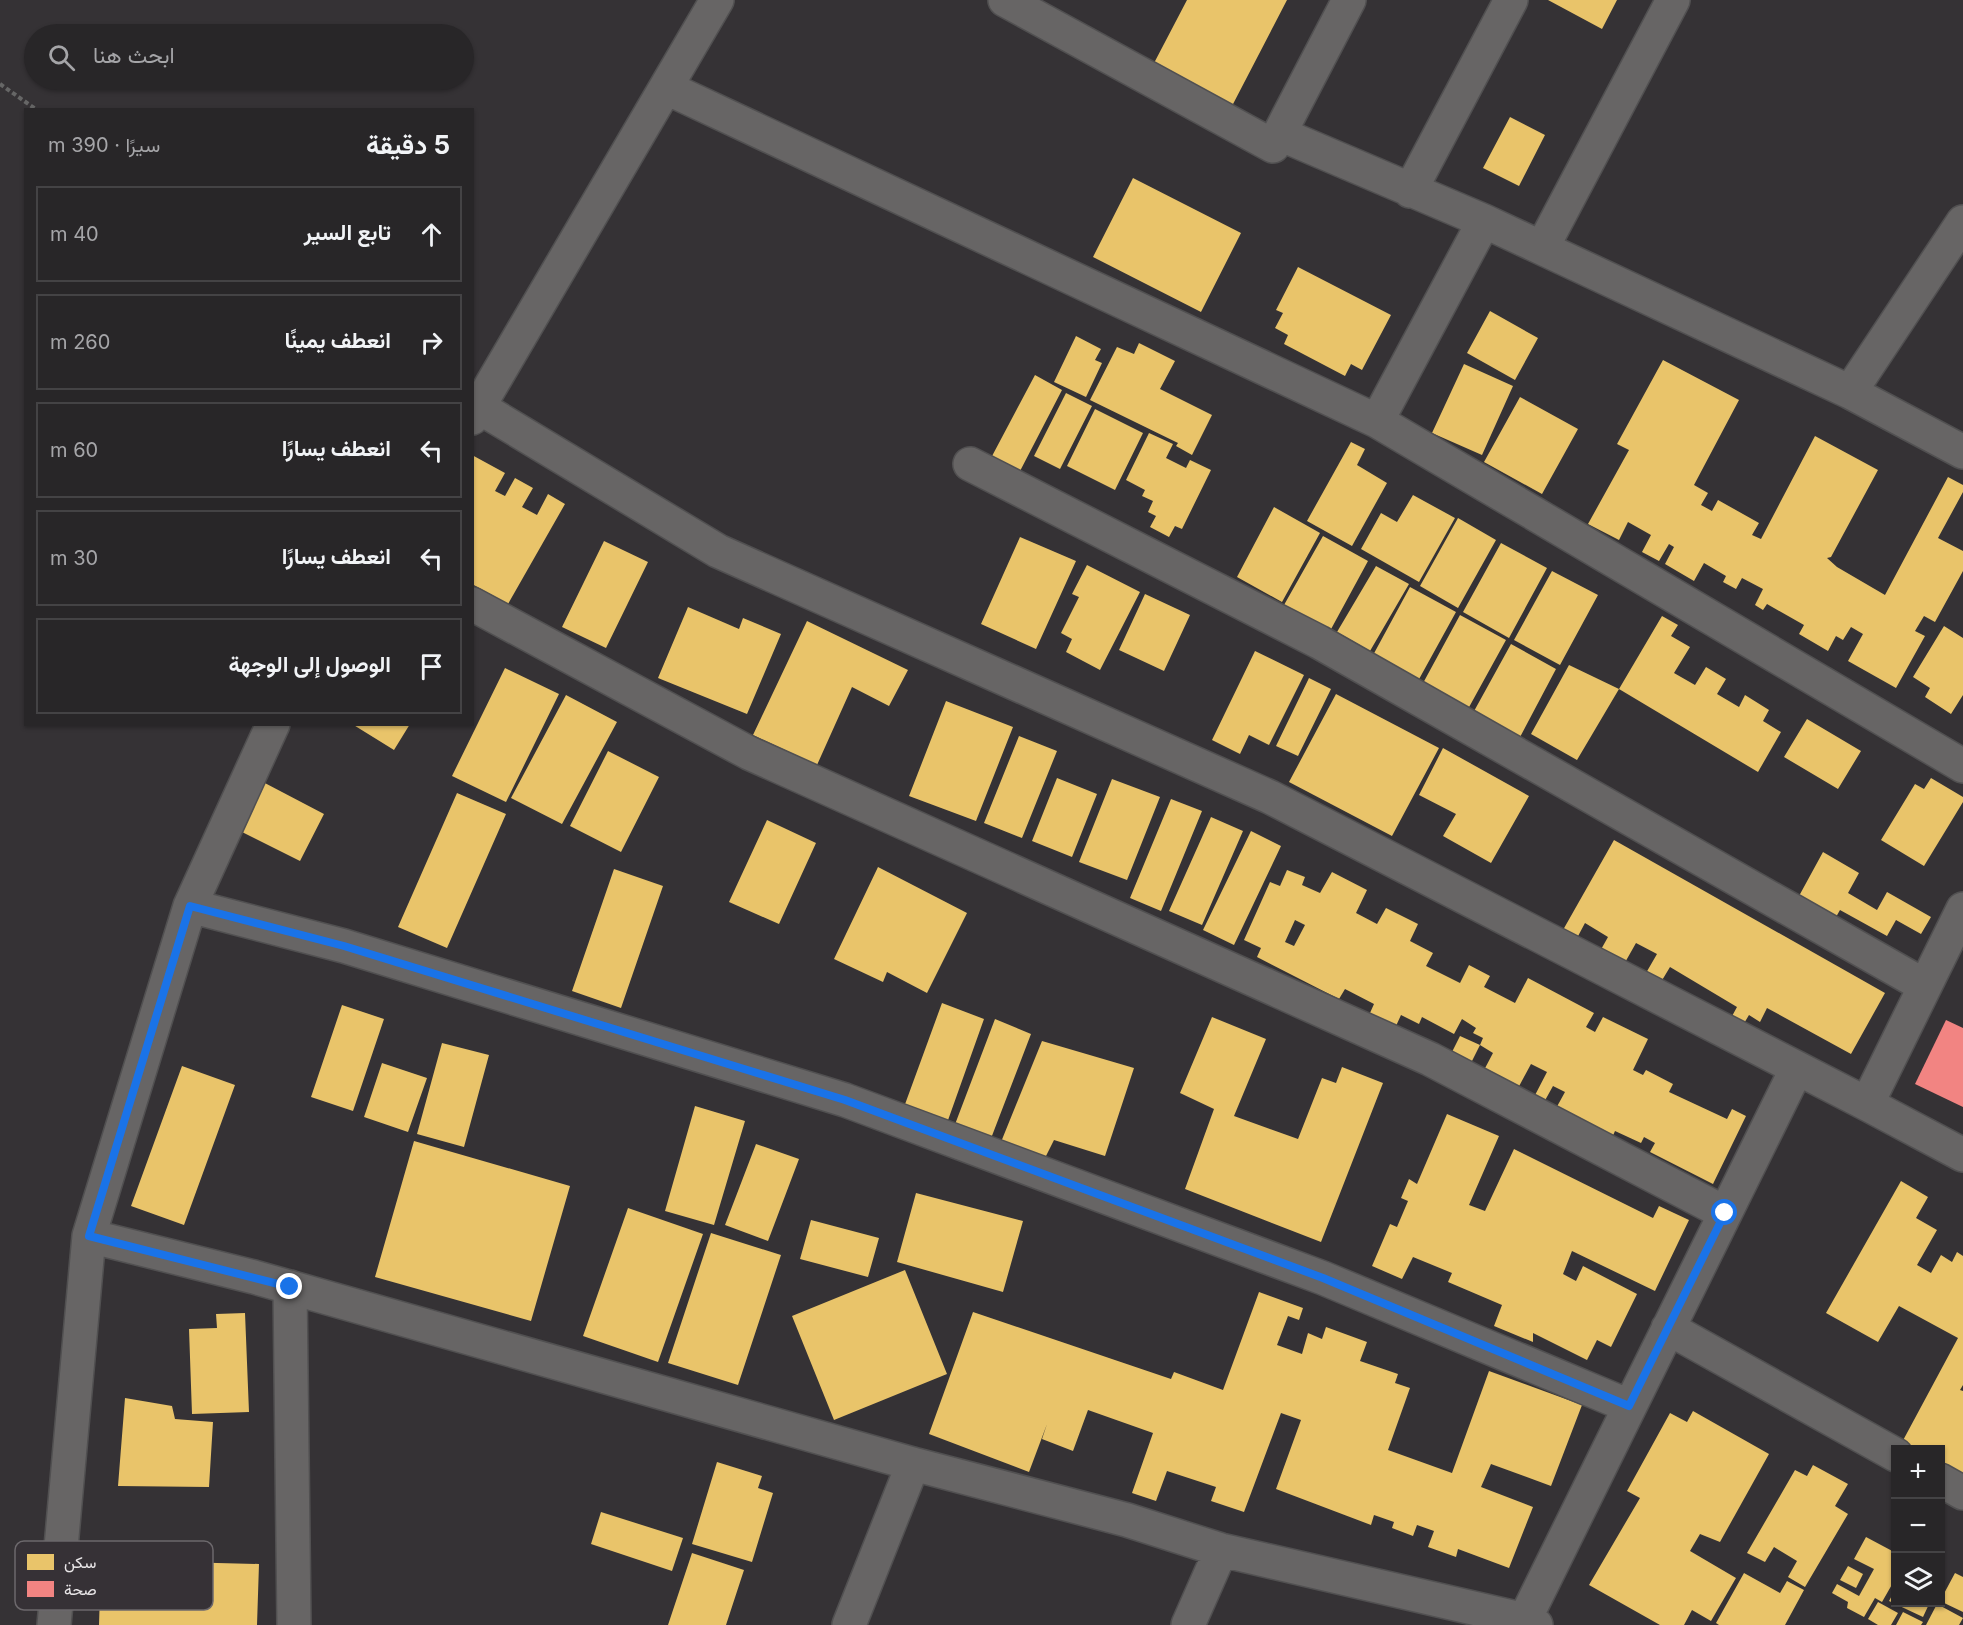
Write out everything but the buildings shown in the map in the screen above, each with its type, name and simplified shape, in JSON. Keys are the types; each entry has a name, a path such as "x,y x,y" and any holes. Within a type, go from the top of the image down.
{"street":[{"path":"717,0 475,409 718,551 1270,797 1963,1155"},
{"path":"1005,0 1274,146 1349,0"},
{"path":"1410,191 1511,0"},
{"path":"1542,248 1673,0"},
{"path":"667,88 1377,421 1963,766"},
{"path":"1280,134 1410,191 1484,220 1850,393 1963,452"},
{"path":"1377,421 1484,220"},
{"path":"1850,393 1963,222"},
{"path":"970,464 1319,642 1925,986"},
{"path":"474,605 749,753 1430,1059 1725,1213"},
{"path":"62,1541 89,1236 190,906 272,726"},
{"path":"190,906 344,946 845,1100 1323,1278 1629,1406"},
{"path":"1867,1104 1963,909"},
{"path":"89,1236 290,1287 913,1464 1127,1520 1221,1550 1528,1623 1629,1406 1797,1068"},
{"path":"290,1287 294,1625"},
{"path":"1668,1328 1891,1452"},
{"path":"849,1625 913,1464"},
{"path":"1945,1482 1963,1493"},
{"path":"1188,1625 1221,1550"},
{"path":"54,1625 55,1610"}],"path":[{"path":"0,84 34,108"}],"route":[{"path":"290,1287 89,1236 190,906 344,946 845,1100 1323,1278 1629,1406 1725,1213"}]}
